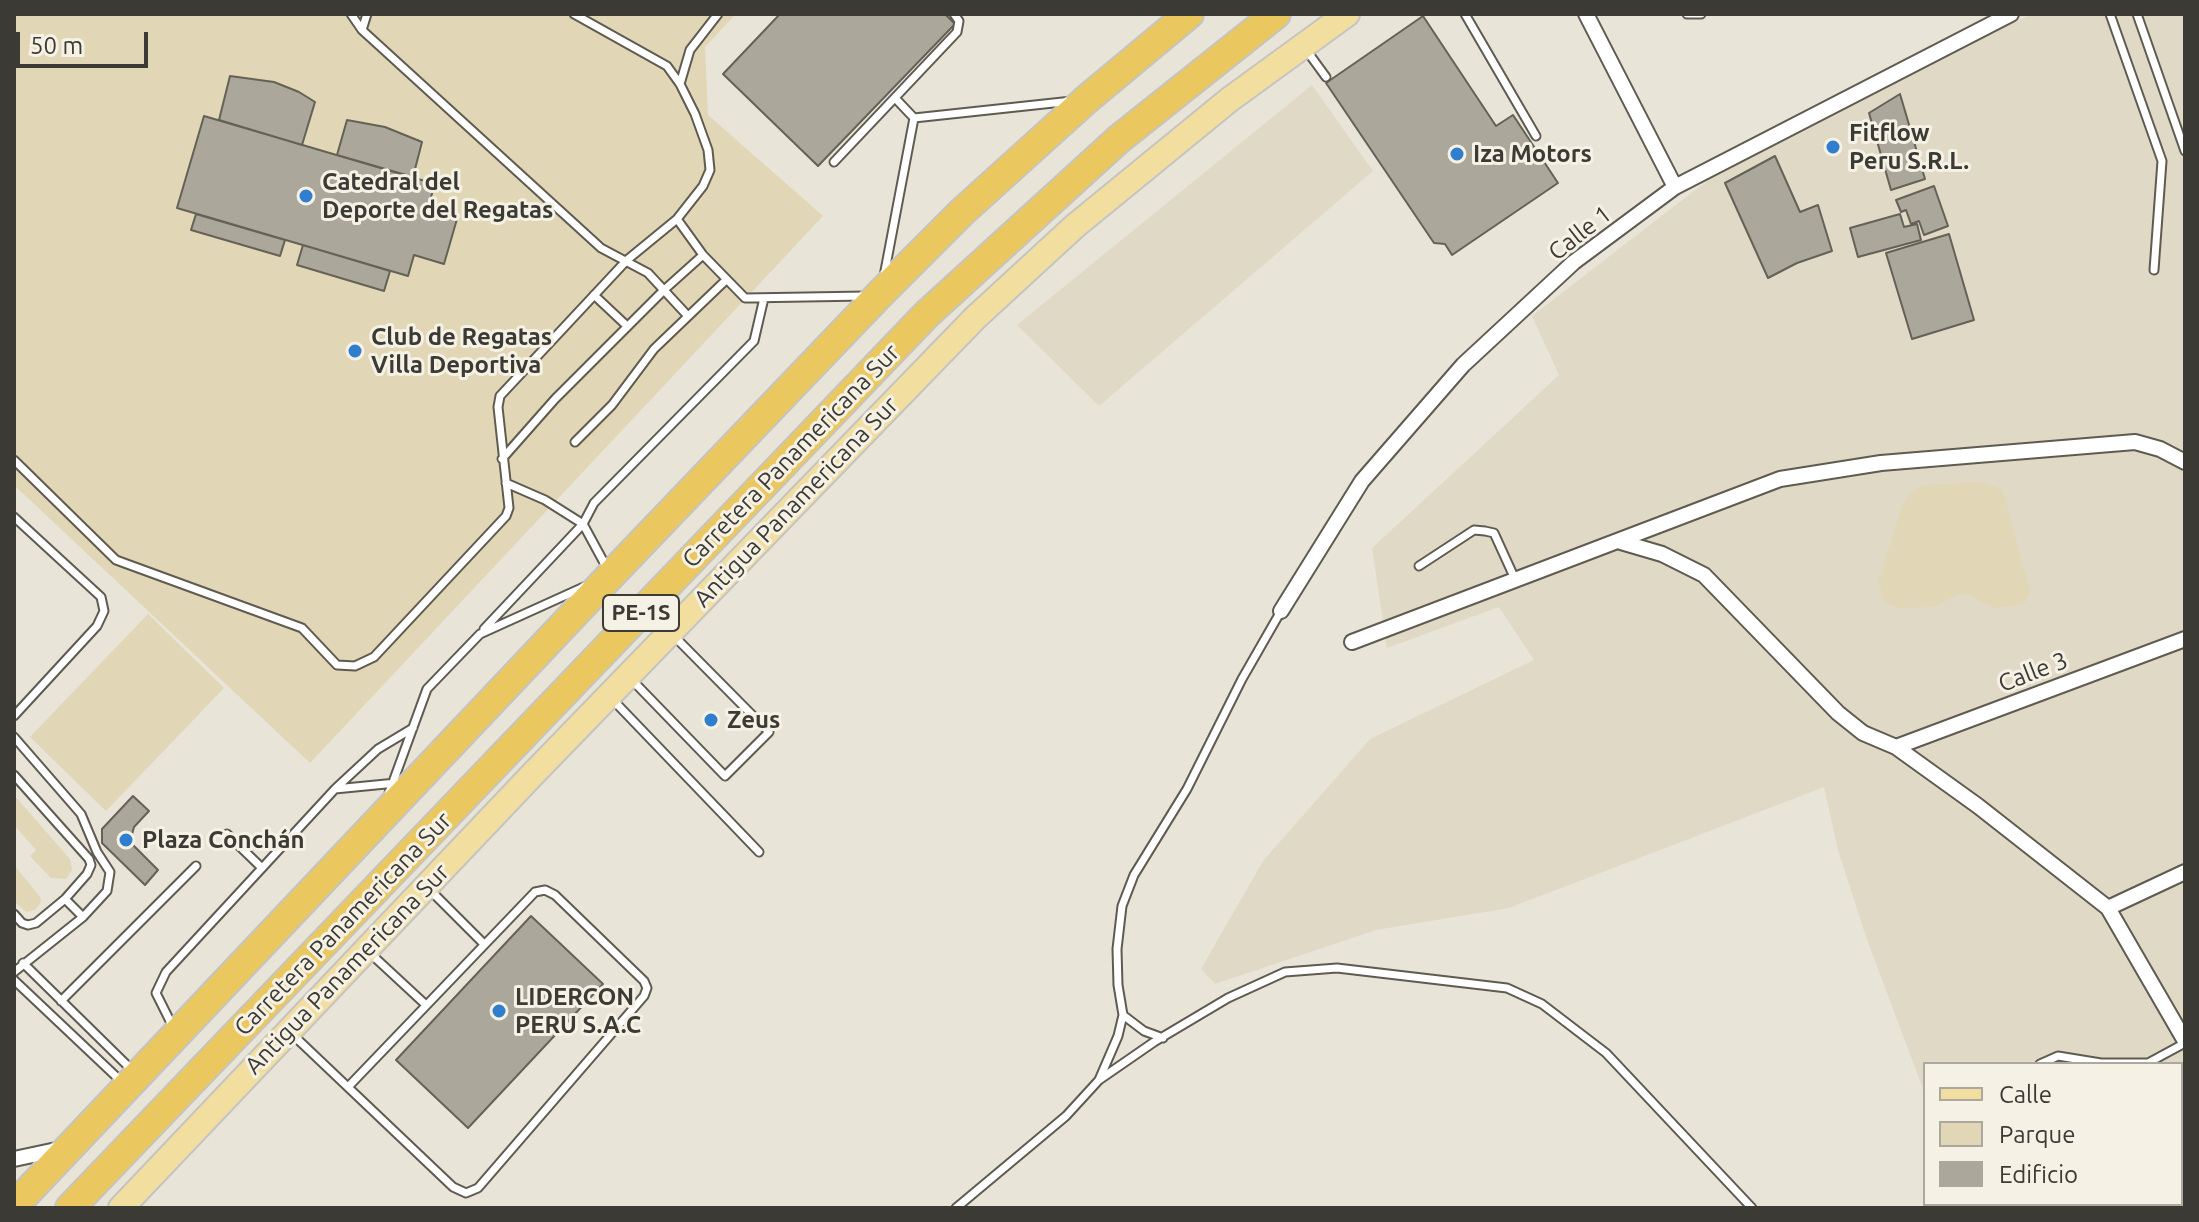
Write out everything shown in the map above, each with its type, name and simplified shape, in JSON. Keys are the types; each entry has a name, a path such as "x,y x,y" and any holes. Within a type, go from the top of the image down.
{"highway":[{"name":"Carretera Panamericana Sur","path":"14,1206 380,818 403,783 611,575 879,295 962,212 1087,99 1189,14"},
{"name":"Carretera Panamericana Sur","path":"70,1208 927,314 1119,139 1276,14"}],"main road":[{"name":"Antigua Panamericana Sur","path":"121,1208 627,676 975,318 1064,236 1229,100 1347,14"}],"street":[{"path":"1586,14 1675,187"},
{"name":"Calle 1","path":"1281,611 1362,481 1463,365 1574,262 1675,187 2011,14"},
{"path":"1352,642 1780,479 1881,463 2135,442 2160,449 2185,462"},
{"path":"1620,542 1662,554 1704,575 1838,713 1863,733 1896,747 1978,806 2108,908 2185,1042"},
{"name":"Calle 3","path":"1896,747 2185,639"},
{"path":"2108,908 2185,872"},
{"path":"14,1159 69,1148"}],"lane":[{"path":"351,14 362,30 601,248 648,273 687,315"},
{"path":"362,30 367,14"},
{"path":"14,460 116,560 302,628 337,665 355,666 374,657 506,516 509,508 502,459 500,396 627,260 677,219 703,186 710,170 708,150 680,84 667,66 574,14"},
{"path":"680,84 690,50 718,14"},
{"path":"834,162 957,32 959,21 954,14"},
{"path":"1465,14 1536,136"},
{"path":"1687,14 1701,14"},
{"path":"2110,14 2162,161 2154,270"},
{"path":"2137,14 2185,151"},
{"path":"1303,46 1326,77"},
{"path":"895,98 914,118"},
{"path":"914,118 1087,99"},
{"path":"677,219 703,255 745,298 879,295 914,118"},
{"path":"502,459 555,399 703,255"},
{"path":"575,442 612,405 654,349 726,280"},
{"path":"594,295 627,326"},
{"path":"335,789 403,783 413,728 427,689 583,524 600,496 754,341 764,298"},
{"path":"480,634 611,575 583,524 545,500 506,483"},
{"path":"14,517 101,597 104,611 97,626 14,716"},
{"path":"1419,566 1474,530 1485,531 1494,533 1516,581"},
{"path":"1099,1080 1118,1036 1123,1015 1117,949 1122,906 1134,875 1187,789 1242,679 1281,611"},
{"path":"627,676 725,776 769,732 671,632"},
{"path":"609,695 640,731 759,852"},
{"path":"177,1034 156,993 166,972 335,789 378,749 413,728"},
{"path":"14,737 81,814 97,852 110,872 107,891 83,917 14,972"},
{"path":"14,775 90,862 87,874 65,899 36,923 22,923 14,914"},
{"path":"227,834 262,868"},
{"path":"61,1001 196,866"},
{"path":"426,886 484,944"},
{"path":"288,1031 453,1187 466,1193 478,1188 644,996 647,988 644,981 555,895 545,890 535,892 348,1087"},
{"path":"65,899 83,917"},
{"path":"366,949 426,1005"},
{"path":"23,963 133,1081"},
{"path":"956,1208 1066,1116 1099,1080 1163,1038 1228,998 1285,972 1337,968 1507,988 1542,1004 1606,1053 1752,1208"},
{"path":"14,980 133,1081"},
{"path":"1123,1015 1144,1031 1163,1038"},
{"path":"2150,1062 2185,1042"},
{"path":"2044,1062 2058,1056 2095,1062"}],"shaded area":[{"path":"2033,14 2185,14 2185,1208 1973,1208 2183,1206 2183,1062 1923,1062 1923,1089 1865,934 1838,850 1824,787 1509,908 1376,930 1215,984 1201,969 1263,861 1370,739 1534,660 1499,607 1387,648 1372,548 1559,375 1532,316 1716,174 1990,32"},
{"path":"1312,85 1373,171 1099,406 1017,325"}],"green space":[{"name":"Club de Regatas Villa Deportiva","path":"14,14 736,14 705,47 708,115 823,216 310,763 14,485"},
{"path":"1980,482 2000,488 2004,495 2030,591 2026,601 2020,605 1993,608 1967,594 1958,594 1935,607 1899,608 1889,604 1882,598 1879,578 1902,507 1911,493 1923,485"},
{"path":"148,614 224,688 106,811 30,737"},
{"path":"14,795 70,859 72,870 66,879 51,878 30,856 36,850 14,825"},
{"path":"14,865 40,897 41,902 35,910 26,912 14,901"}],"building":[{"path":"780,14 945,14 955,24 818,166 723,74"},
{"name":"Iza Motors","path":"1423,16 1496,126 1513,115 1558,183 1452,255 1445,244 1434,243 1326,83"},
{"path":"230,76 274,82 315,102 302,145 219,120"},
{"path":"1900,94 1925,179 1891,190 1869,113"},
{"name":"Catedral del Deporte del Regatas","path":"204,116 435,184 427,210 457,219 444,264 414,255 408,276 177,208"},
{"path":"347,120 385,127 422,142 413,177 337,155"},
{"path":"1775,156 1800,212 1818,205 1832,251 1797,263 1768,278 1725,183"},
{"path":"1934,186 1948,226 1924,235 1919,221 1911,224 1906,210 1901,212 1896,200"},
{"path":"196,214 285,240 280,256 191,230"},
{"path":"1900,214 1904,227 1917,224 1921,240 1858,257 1850,228"},
{"path":"1949,234 1974,320 1912,339 1886,253"},
{"path":"303,245 390,271 384,291 297,265"},
{"path":"133,796 149,811 134,827 130,842 158,870 145,885 102,843 102,829"},
{"path":"531,916 603,984 468,1128 396,1060"}],"place":[{"name":"Fitflow Peru S.R.L.","path":"1833,147"},
{"name":"Iza Motors","path":"1457,154"},
{"name":"Catedral del Deporte del Regatas","path":"306,196"},
{"name":"Club de Regatas Villa Deportiva","path":"355,351"},
{"name":"Zeus","path":"711,720"},
{"name":"Plaza Conchán","path":"126,840"},
{"name":"LIDERCON PERU S.A.C","path":"499,1011"}]}
